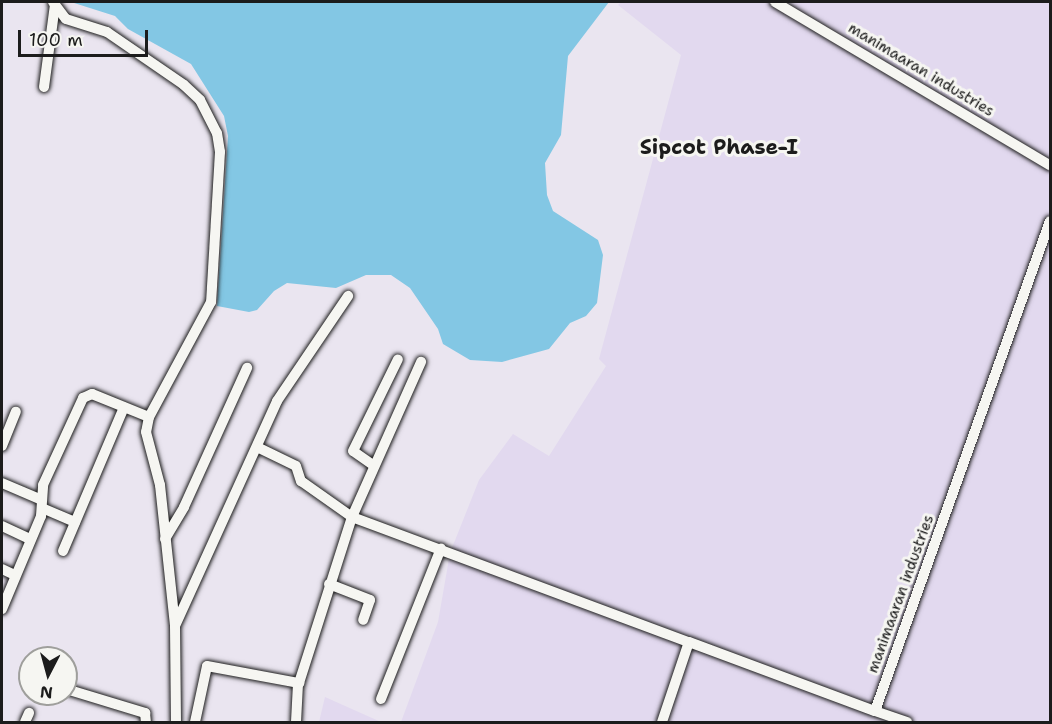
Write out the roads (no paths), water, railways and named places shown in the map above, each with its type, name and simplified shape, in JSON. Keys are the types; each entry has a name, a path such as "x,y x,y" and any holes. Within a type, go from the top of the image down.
{"street":[{"name":"manimaaran industries","path":"775,2 1050,165"},
{"path":"44,87 54,3"},
{"path":"54,3 66,20 107,32 184,85 200,100 217,133 220,152 211,302 149,417 147,448 160,485 175,626 176,723"},
{"name":"manimaaran industries","path":"875,711 1050,221"},
{"path":"175,626 257,447 297,366 348,296"},
{"path":"373,465 354,454 354,447 398,359"},
{"path":"296,723 298,685 352,517 373,465 421,362"},
{"path":"165,539 184,507 247,368"},
{"path":"2,609 42,504 43,485 83,398 92,394 149,417"},
{"path":"63,551 124,407"},
{"path":"2,446 16,412"},
{"path":"257,447 296,466 301,481 352,517 441,548 907,723"},
{"path":"2,483 75,522"},
{"path":"2,526 30,539"},
{"path":"381,699 441,548"},
{"path":"2,569 15,575"},
{"path":"329,584 370,600 363,620"},
{"path":"662,723 689,642"},
{"path":"195,723 207,666 298,685"},
{"path":"78,693 145,713 146,723"}],"water":[{"path":"71,2 609,2 568,56 561,135 545,163 547,195 553,211 598,240 603,255 597,303 586,316 570,323 549,349 502,362 470,360 443,344 438,329 410,288 391,275 366,275 336,288 287,283 274,291 257,310 249,312 217,306 228,136 224,116 191,64 128,29 115,16"}],"district":[{"name":"Sipcot Phase-I","path":"719,147"}]}
